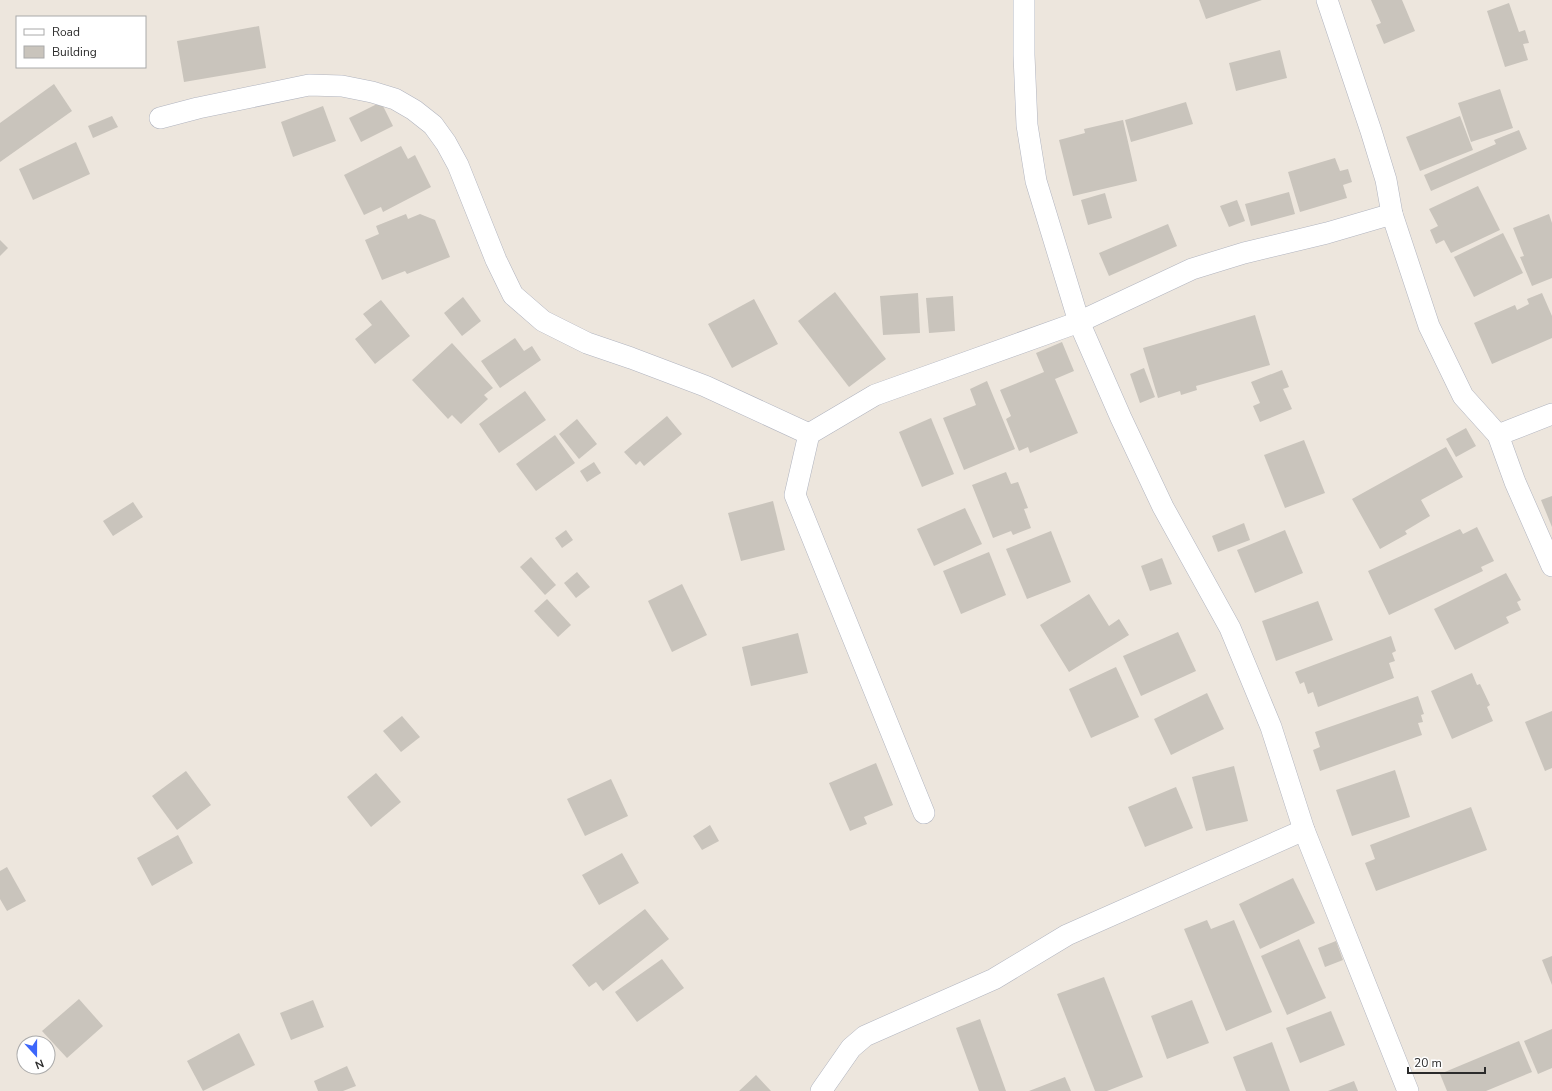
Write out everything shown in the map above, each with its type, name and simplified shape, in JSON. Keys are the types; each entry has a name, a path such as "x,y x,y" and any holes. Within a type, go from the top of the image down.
{"street":[{"path":"1024,0 1024,55 1027,125 1035,174 1079,322 1118,411 1163,507 1230,628 1271,728 1304,830 1408,1091"},
{"path":"1326,0 1371,131 1386,180 1392,214 1428,326 1463,396 1498,435 1515,482 1552,566"},
{"path":"160,118 198,108 309,85 342,86 372,92 395,99 414,110 433,125 446,143 458,165 496,260 513,296 543,321 587,343 705,386 809,434"},
{"path":"924,813 795,495 809,434 875,395 1079,322 1192,270 1244,253 1327,234 1392,214"},
{"path":"1498,435 1552,414"},
{"path":"821,1091 851,1048 865,1036 994,979 1067,935 1304,830"}],"building":[{"path":"1199,0 1262,0 1206,19"},
{"path":"1371,0 1402,0 1415,31 1384,44 1376,25 1381,23"},
{"path":"1509,3 1519,32 1525,30 1529,43 1523,44 1528,60 1505,67 1487,11"},
{"path":"259,26 266,68 184,82 177,41"},
{"path":"1280,50 1287,78 1236,91 1229,63"},
{"path":"54,84 72,111 0,162 0,123"},
{"path":"1500,89 1513,128 1471,142 1458,103"},
{"path":"381,102 393,126 361,142 349,118"},
{"path":"1186,102 1193,124 1131,142 1125,120"},
{"path":"323,106 336,141 293,157 281,122"},
{"path":"112,116 118,127 93,138 88,126"},
{"path":"1460,116 1473,150 1420,171 1406,137"},
{"path":"1123,120 1137,181 1073,196 1059,140 1085,133 1084,129"},
{"path":"1519,130 1527,149 1431,191 1424,175 1496,144 1494,140"},
{"path":"76,142 90,174 33,200 19,169"},
{"path":"401,146 408,159 415,155 431,187 383,212 381,207 364,215 344,175"},
{"path":"1335,158 1340,171 1348,169 1352,182 1343,185 1347,198 1300,212 1288,172"},
{"path":"1478,186 1500,230 1451,253 1444,240 1436,244 1430,230 1438,226 1429,209"},
{"path":"1289,192 1295,214 1251,226 1245,204"},
{"path":"1105,193 1112,218 1088,225 1081,200"},
{"path":"1237,200 1245,221 1229,227 1220,206"},
{"path":"406,214 408,219 420,214 435,220 450,257 407,274 405,271 382,280 365,240 379,234 376,226"},
{"path":"1549,214 1552,223 1552,278 1532,286 1520,257 1524,256 1513,228"},
{"path":"1168,224 1177,246 1109,276 1099,253"},
{"path":"1503,233 1523,273 1474,297 1454,257"},
{"path":"0,240 8,248 0,256"},
{"path":"835,292 886,359 849,387 798,321"},
{"path":"918,293 920,333 883,335 880,296"},
{"path":"1542,293 1552,316 1552,338 1492,364 1474,323 1515,305 1517,310 1529,304 1527,299"},
{"path":"953,296 955,331 929,333 926,298"},
{"path":"463,297 481,321 462,336 444,313"},
{"path":"754,299 778,344 732,368 708,324"},
{"path":"381,300 410,336 375,364 355,339 372,325 363,314"},
{"path":"1255,315 1270,365 1196,386 1197,390 1181,395 1180,391 1158,398 1143,348"},
{"path":"515,338 524,351 532,346 541,360 500,388 481,361"},
{"path":"1062,342 1074,371 1055,379 1078,433 1030,453 1028,447 1019,451 1006,419 1011,416 1000,390 1044,372 1036,353"},
{"path":"452,343 493,388 484,395 488,399 461,424 452,415 448,419 412,380"},
{"path":"1144,368 1155,397 1140,403 1130,374"},
{"path":"1282,370 1289,387 1283,389 1292,409 1260,422 1253,406 1260,403 1251,382"},
{"path":"987,381 1015,449 964,470 943,418 976,405 970,389"},
{"path":"525,391 546,420 499,453 479,424"},
{"path":"667,416 682,434 644,466 640,461 636,465 624,452"},
{"path":"931,418 954,474 922,487 899,432"},
{"path":"577,419 597,444 579,459 559,434"},
{"path":"1466,428 1476,446 1456,457 1446,439"},
{"path":"555,435 575,463 536,491 516,464"},
{"path":"1304,440 1325,493 1285,508 1264,455"},
{"path":"1446,447 1463,477 1421,500 1430,516 1405,531 1407,534 1380,549 1352,499"},
{"path":"594,462 601,473 587,482 580,471"},
{"path":"1006,472 1011,484 1018,482 1028,508 1024,509 1031,528 1013,535 1011,531 993,538 972,485"},
{"path":"1552,496 1552,527 1541,500"},
{"path":"773,501 785,550 741,561 728,513"},
{"path":"133,502 143,517 113,536 103,521"},
{"path":"965,508 982,544 934,566 917,529"},
{"path":"1244,523 1250,540 1218,552 1212,536"},
{"path":"1477,527 1494,561 1481,567 1483,571 1389,615 1368,571 1460,529 1463,534"},
{"path":"566,530 573,540 562,548 555,538"},
{"path":"1285,530 1303,573 1255,593 1237,550"},
{"path":"1051,531 1071,582 1027,599 1006,549"},
{"path":"989,552 1006,595 961,614 943,571"},
{"path":"531,557 556,585 545,595 520,567"},
{"path":"1162,558 1172,584 1150,591 1141,566"},
{"path":"577,572 590,587 576,598 564,583"},
{"path":"1506,573 1521,600 1517,602 1521,610 1506,617 1509,623 1455,650 1434,609"},
{"path":"682,584 707,635 672,652 648,601"},
{"path":"1089,594 1109,626 1119,619 1129,635 1069,672 1040,625"},
{"path":"547,599 571,625 558,637 534,611"},
{"path":"1318,601 1333,640 1276,661 1262,621"},
{"path":"1178,632 1196,671 1141,696 1123,656"},
{"path":"798,633 808,673 751,686 742,647"},
{"path":"1391,636 1396,651 1392,653 1395,661 1389,663 1394,678 1318,707 1313,692 1308,694 1304,682 1300,684 1295,672"},
{"path":"1116,667 1139,717 1091,738 1069,689"},
{"path":"1472,673 1477,685 1480,684 1490,705 1487,707 1493,721 1452,739 1431,691"},
{"path":"1207,693 1224,729 1171,755 1154,719"},
{"path":"1418,696 1424,714 1421,715 1423,722 1418,723 1422,735 1320,771 1313,750 1320,747 1315,732"},
{"path":"1552,711 1552,768 1545,771 1525,722"},
{"path":"402,716 420,737 401,752 383,731"},
{"path":"876,763 893,805 864,817 867,824 850,831 829,783"},
{"path":"1234,766 1248,821 1206,831 1192,777"},
{"path":"1395,770 1410,817 1352,836 1336,790"},
{"path":"186,771 211,805 177,830 152,796"},
{"path":"376,773 401,802 371,827 347,797"},
{"path":"611,779 628,816 585,836 567,799"},
{"path":"1176,787 1193,828 1145,847 1128,807"},
{"path":"1471,807 1487,850 1376,891 1365,863 1375,859 1370,845"},
{"path":"710,825 719,841 702,850 693,836"},
{"path":"178,835 193,863 152,886 137,858"},
{"path":"622,853 639,883 599,905 582,875"},
{"path":"7,867 26,901 7,911 0,899 0,871"},
{"path":"1293,878 1315,923 1260,949 1239,904"},
{"path":"645,909 669,939 603,991 596,982 589,987 572,965"},
{"path":"1207,920 1211,929 1234,920 1272,1012 1226,1031 1184,929"},
{"path":"1299,939 1326,998 1287,1015 1261,956"},
{"path":"1336,941 1343,960 1325,967 1318,948"},
{"path":"1552,956 1552,985 1542,960"},
{"path":"662,959 684,988 637,1022 615,992"},
{"path":"1104,977 1143,1077 1107,1091 1095,1091 1057,994"},
{"path":"79,999 103,1026 67,1058 56,1046 56,1035 46,1035 42,1031"},
{"path":"313,1000 324,1027 291,1040 280,1013"},
{"path":"1192,1000 1209,1043 1167,1059 1151,1016"},
{"path":"1331,1011 1345,1045 1300,1063 1286,1028"},
{"path":"980,1019 1006,1091 979,1091 956,1028"},
{"path":"1552,1029 1552,1068 1538,1074 1524,1041"},
{"path":"239,1033 255,1065 203,1091 187,1061"},
{"path":"1519,1041 1532,1072 1486,1091 1447,1091 1440,1074"},
{"path":"1272,1042 1290,1091 1246,1091 1233,1057"},
{"path":"347,1066 356,1086 343,1091 318,1091 314,1081"},
{"path":"756,1075 771,1091 739,1091"},
{"path":"1065,1077 1071,1091 1029,1091"},
{"path":"1354,1081 1358,1091 1328,1091"}]}
